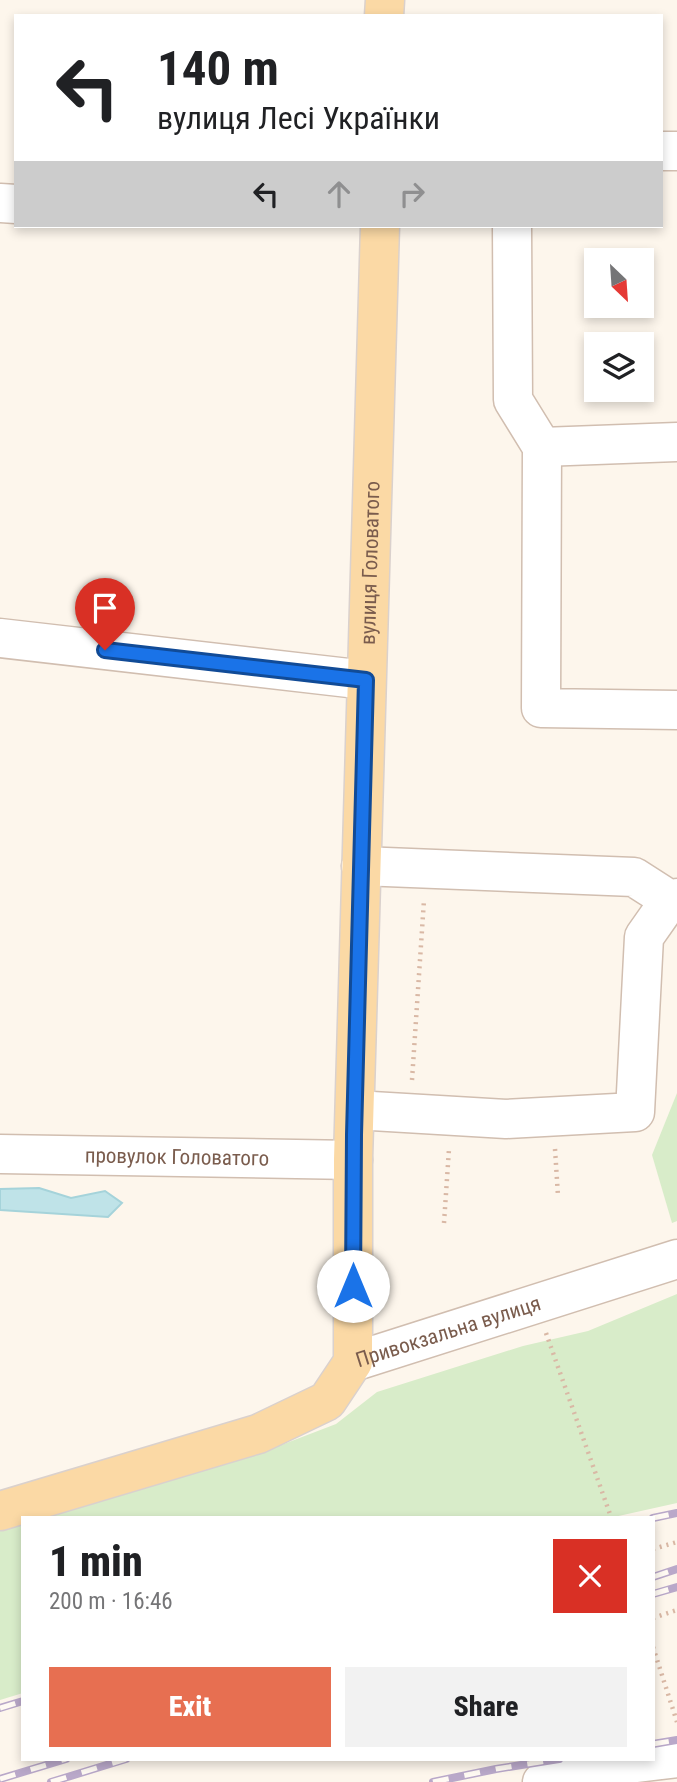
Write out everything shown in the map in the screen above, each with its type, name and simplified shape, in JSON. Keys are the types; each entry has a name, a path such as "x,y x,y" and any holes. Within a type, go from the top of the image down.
{"main road":[{"name":"вулиця Головатого","path":"353,1362 353,1160 380,228"},
{"name":"Привокзальна вулиця","path":"0,1511 258,1434 327,1401 353,1362"}],"street":[{"path":"512,228 513,400 542,447 541,708 677,710"},
{"path":"542,447 677,442"},
{"path":"0,638 366,680"},
{"path":"355,1111 506,1119 635,1112 644,937 673,899 634,877 361,866"},
{"name":"провулок Головатого","path":"0,1154 353,1160"},
{"name":"Привокзальна вулиця","path":"353,1362 677,1259"},
{"path":"655,1761 677,1758"},
{"path":"542,1782 579,1770 652,1761"}],"path":[{"path":"409,1114 426,868"},
{"path":"444,1223 449,1144"},
{"path":"555,1144 558,1196"},
{"path":"536,1304 611,1516"},
{"path":"655,1548 677,1542"},
{"path":"655,1617 677,1610"},
{"path":"655,1653 677,1722"}],"green space":[{"path":"677,1093 677,1221 672,1223 652,1155"},
{"path":"677,1294 677,1503 618,1516 48,1516 276,1447 336,1424 377,1392 523,1346 588,1331"},
{"path":"21,1525 21,1694 0,1700 0,1531"}],"water":[{"path":"39,1188 71,1198 105,1191 122,1203 108,1217 0,1210 0,1189"}],"railway":[{"path":"655,1518 677,1513"},
{"path":"655,1576 677,1569"},
{"path":"655,1593 677,1587"},
{"path":"0,1708 21,1702"},
{"path":"655,1744 677,1740"},
{"path":"0,1779 59,1761"},
{"path":"51,1782 119,1761"},
{"path":"433,1782 546,1761"}],"route":[{"path":"105,650 366,680 354,1135 353,1286"}]}
